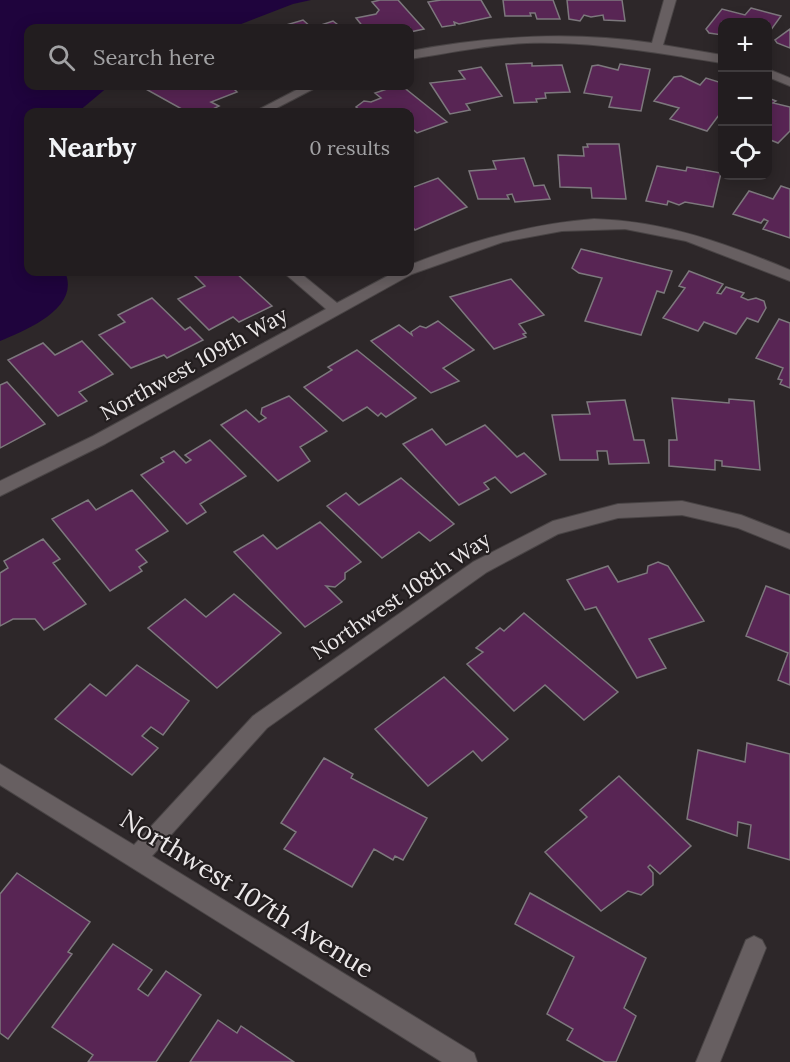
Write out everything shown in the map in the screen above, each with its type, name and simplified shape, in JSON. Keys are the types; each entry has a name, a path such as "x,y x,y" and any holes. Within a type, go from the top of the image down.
{"street":[{"path":"657,45 670,0"},
{"path":"414,54 448,46 523,39 597,40 657,45 718,58"},
{"path":"772,75 790,82"},
{"path":"268,108 305,90"},
{"name":"Northwest 109th Way","path":"414,268 462,248 528,231 587,224 656,229 718,246 790,276"},
{"path":"295,276 336,310"},
{"name":"Northwest 109th Way","path":"0,489 99,440 399,276"},
{"name":"Northwest 108th Way","path":"135,859 260,722 480,567 553,528 618,511 682,508 741,522 790,542"},
{"name":"Northwest 107th Avenue","path":"0,774 465,1062"},
{"path":"708,1062 754,948"}],"shaded area":[{"path":"0,0 311,0 293,4 241,24 24,24 24,90 104,90 83,108 24,108 24,276 66,276 68,285 65,296 58,307 48,316 0,341"}],"building":[{"path":"398,0 424,29 414,31 414,24 361,24 356,18 376,14 379,10 372,2"},
{"path":"481,0 491,17 459,24 454,22 455,25 442,27 428,2"},
{"path":"503,0 553,0 560,19 537,19 535,13 530,13 531,16 505,16"},
{"path":"567,0 622,0 625,21 604,20 603,15 591,17 584,15 580,21 569,19"},
{"path":"751,8 781,16 772,28 772,18 718,18 718,34 709,33 706,29 722,9 745,15"},
{"path":"303,20 308,24 290,24"},
{"path":"790,29 790,48 777,43 775,40"},
{"path":"532,63 532,66 562,65 570,92 545,93 546,98 536,99 537,102 514,103 506,64"},
{"path":"620,64 650,69 641,111 609,107 612,97 584,93 592,66 598,65 618,70"},
{"path":"481,67 502,96 466,104 470,110 450,114 430,83 465,79 459,71"},
{"path":"681,76 700,85 706,78 718,82 718,116 707,131 670,119 679,108 654,101 674,77"},
{"path":"148,90 235,90 237,92 211,102 219,106 215,108 180,108"},
{"path":"384,90 407,90 447,122 417,133 414,130 414,108 356,107 364,101 371,102 381,98 375,93"},
{"path":"772,100 776,101 773,103 790,107 790,131 778,143 772,141"},
{"path":"587,144 619,144 626,199 592,198 591,188 560,187 558,155 584,156 583,147 588,147"},
{"path":"524,158 534,186 544,185 550,199 515,202 512,194 507,195 509,199 478,199 469,171 496,169 493,161"},
{"path":"657,166 686,171 687,167 718,172 719,180 713,207 685,202 679,205 668,201 667,205 646,201"},
{"path":"438,178 467,207 415,230 414,187"},
{"path":"781,186 790,189 790,238 763,229 768,221 764,219 761,223 733,214 749,191 773,199"},
{"path":"581,249 672,271 664,293 657,291 641,335 585,321 602,278 579,273 572,268"},
{"path":"689,271 723,284 717,293 721,294 726,287 744,293 741,297 748,300 756,298 764,301 766,308 758,322 747,318 736,334 704,322 698,331 663,318 685,288 679,286"},
{"path":"195,276 239,276 272,306 239,322 233,317 209,330 178,299 205,286"},
{"path":"511,279 544,315 519,324 526,333 523,334 526,337 494,349 450,297"},
{"path":"152,298 185,330 190,327 203,340 167,358 164,355 131,368 99,335 125,322 118,315"},
{"path":"779,319 790,323 790,388 780,384 782,380 778,379 783,368 756,358"},
{"path":"438,321 474,350 443,368 459,381 431,393 371,341 399,325 412,335 411,332 420,326 426,328"},
{"path":"82,341 113,374 79,392 87,401 58,416 8,360 43,343 55,355"},
{"path":"357,350 416,398 386,417 381,413 378,416 367,407 343,421 304,387 332,370 328,367"},
{"path":"7,382 45,424 0,448 0,385"},
{"path":"289,396 327,431 300,447 310,461 278,481 221,425 246,410 259,422 266,418 261,414 262,408"},
{"path":"672,398 729,403 729,399 754,401 760,470 722,466 722,461 715,460 715,470 669,466 669,440 677,440"},
{"path":"625,400 634,440 644,440 649,463 609,464 607,451 597,451 598,460 560,460 552,415 590,414 587,402"},
{"path":"485,425 517,457 524,453 546,474 511,493 495,477 484,483 489,489 459,505 403,444 432,429 446,445"},
{"path":"210,440 246,476 200,504 206,512 187,524 141,475 164,462 161,458 174,451 186,463 191,460 185,455"},
{"path":"401,478 454,524 430,541 419,532 382,558 327,506 346,493 359,505"},
{"path":"132,490 168,531 136,550 147,562 139,567 142,571 110,591 52,519 88,500 96,510"},
{"path":"320,522 361,562 345,573 345,579 335,587 326,586 342,602 305,627 234,552 263,535 277,549"},
{"path":"43,539 60,559 53,563 86,604 44,630 35,619 13,619 0,626 0,573 8,568 4,561"},
{"path":"658,562 668,566 704,621 649,639 666,668 637,678 596,607 585,610 567,580 608,566 618,582 647,573 648,566"},
{"path":"766,586 790,595 790,685 778,680 788,653 746,636"},
{"path":"234,594 281,633 217,688 148,628 185,599 206,617"},
{"path":"524,613 618,692 584,720 545,685 514,711 467,664 483,652 476,648 500,628 504,631"},
{"path":"137,665 189,701 163,735 151,727 142,736 158,748 132,775 55,719 90,684 106,696"},
{"path":"444,677 508,739 482,761 473,751 428,786 375,729"},
{"path":"747,743 790,754 790,860 748,848 751,825 738,822 737,836 687,819 698,750 745,762"},
{"path":"324,758 353,774 351,778 427,818 403,860 395,856 393,860 374,849 352,887 284,849 296,832 281,823"},
{"path":"619,776 691,846 660,874 650,865 648,867 653,873 653,885 641,895 628,891 601,911 545,852 587,817 580,810"},
{"path":"17,873 90,922 68,952 72,954 8,1039 0,1033 0,894"},
{"path":"530,893 646,958 624,1008 636,1016 616,1062 605,1062 567,1040 573,1029 547,1014 574,957 515,924"},
{"path":"113,944 152,970 138,989 148,996 166,971 201,995 156,1062 88,1062 93,1055 52,1027"},
{"path":"218,1020 237,1033 241,1026 294,1062 190,1062"}]}
